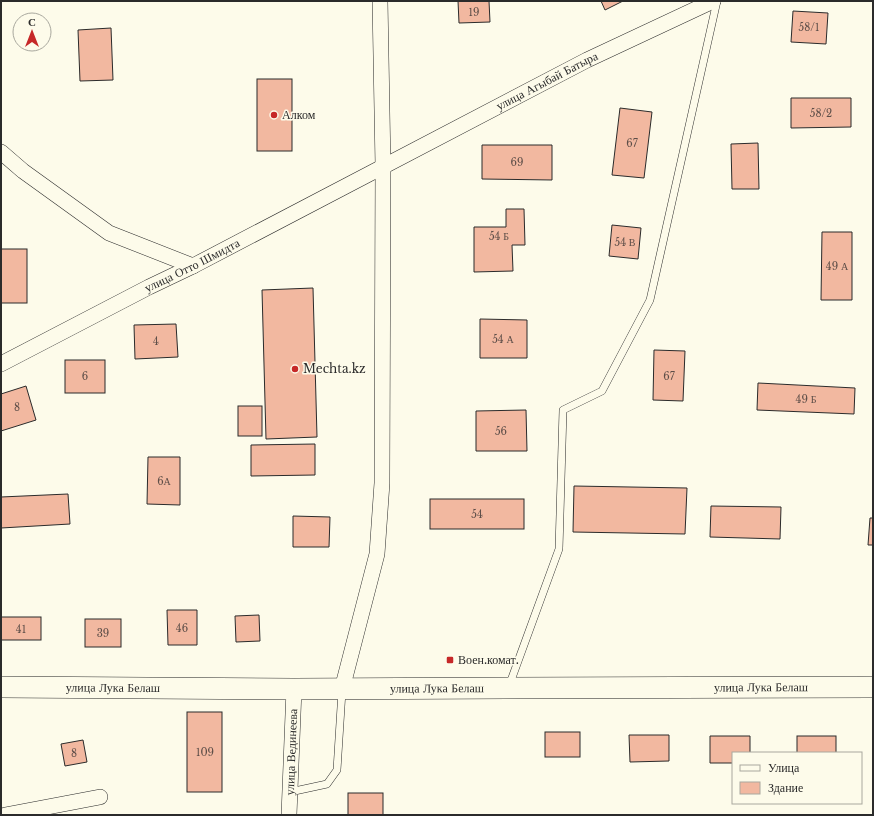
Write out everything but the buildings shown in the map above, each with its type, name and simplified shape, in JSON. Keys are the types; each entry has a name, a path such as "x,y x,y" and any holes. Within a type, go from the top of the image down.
{"main road":[{"name":"улица Лука Белаш","path":"1,687 342,689 873,687"}],"street":[{"path":"342,689 377,554 382,483 383,166 380,1"},
{"name":"улица Агыбай Батыра","path":"383,166 587,60 713,1"},
{"path":"1,152 24,171 109,233 193,266"},
{"name":"улица Отто Шмидта","path":"1,364 149,287 193,266 383,166"},
{"name":"улица Вединеева","path":"289,815 294,689"},
{"path":"5,815 100,797"}],"lane":[{"path":"508,688 559,549 563,410 602,391 650,300 717,1"},
{"path":"290,792 327,784 337,770 342,689"}],"place":[{"name":"Алком","path":"274,115"},
{"name":"Mechta.kz","path":"295,369"},
{"name":"Воен.комат.","path":"450,660"}]}
